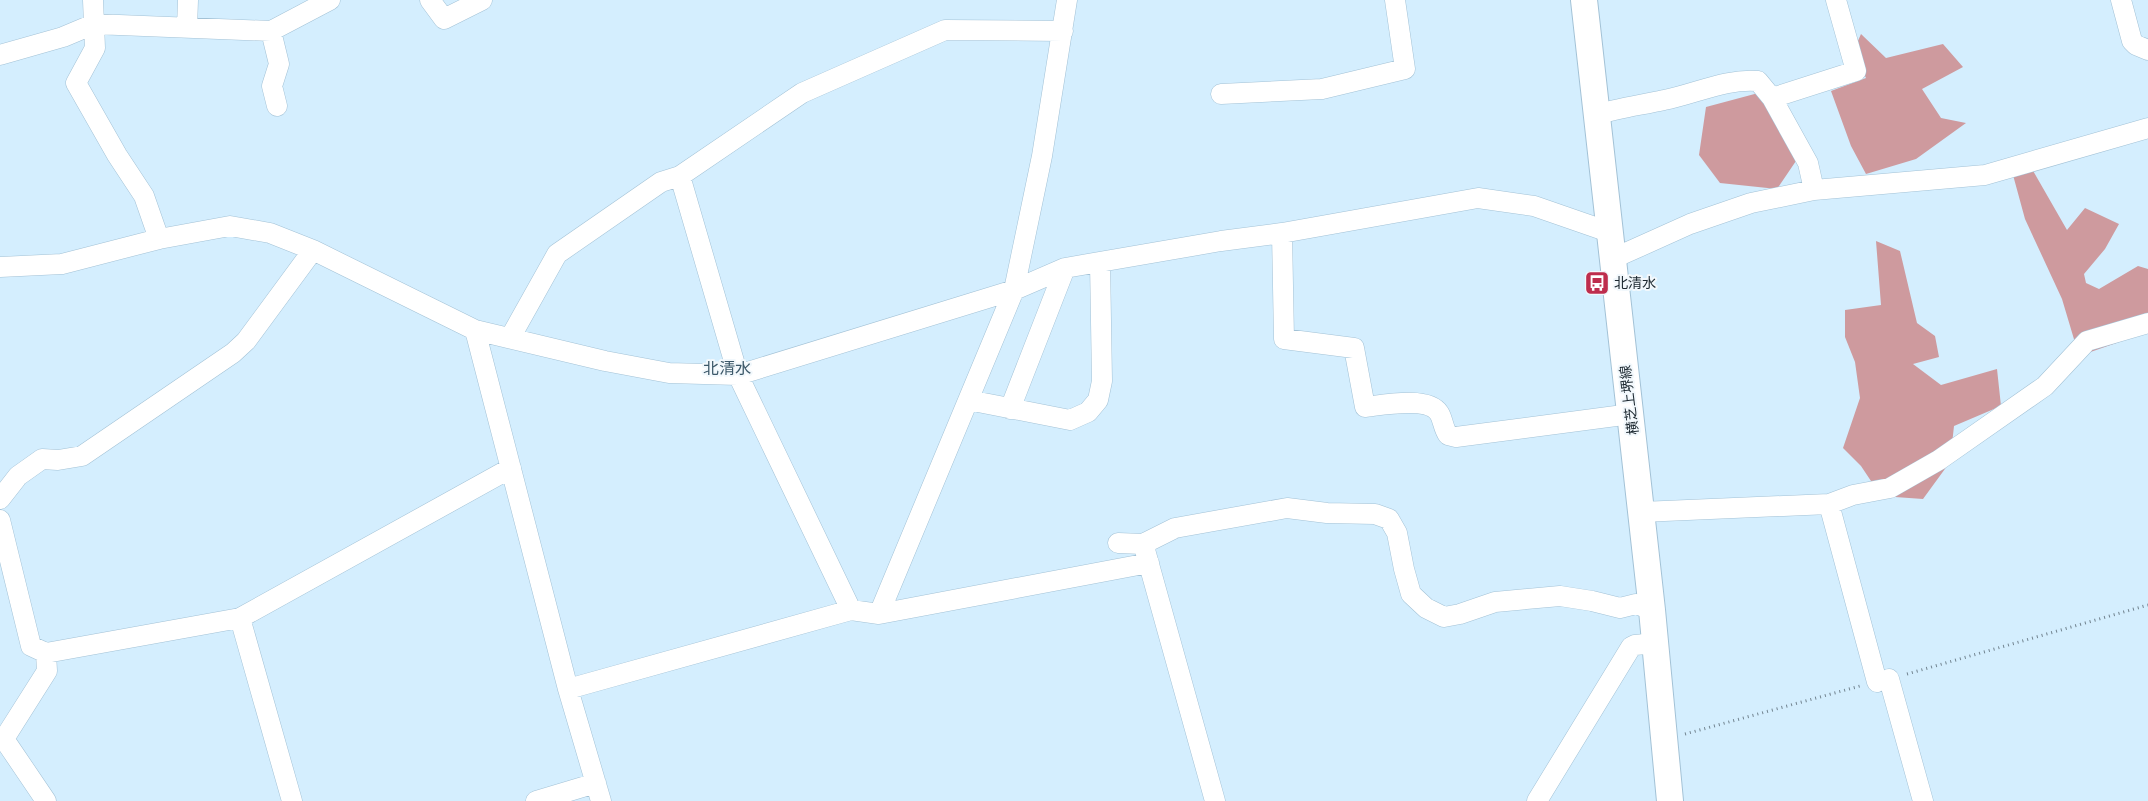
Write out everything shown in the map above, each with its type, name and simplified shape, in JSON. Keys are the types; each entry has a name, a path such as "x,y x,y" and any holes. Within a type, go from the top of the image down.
{"main road":[{"name":"横芝上堺線","path":"1584,0 1642,512 1670,801"}],"street":[{"path":"93,0 95,48 76,83 117,155 144,196 158,239"},
{"path":"187,28 188,0"},
{"path":"0,55 63,37 94,24 271,31 330,0"},
{"path":"430,0 444,19 482,0"},
{"path":"879,614 1014,290 1042,156 1067,0"},
{"path":"1221,94 1322,89 1405,69 1395,0"},
{"path":"1772,98 1856,71 1836,0"},
{"path":"2121,0 2132,41 2136,45 2148,50"},
{"path":"510,338 557,254 661,182 680,176 802,93 945,30 1063,31"},
{"path":"271,31 279,64 272,86 277,106"},
{"path":"1596,115 1744,80 1758,81 1772,98 1808,163 1814,190"},
{"path":"1612,259 1690,224 1751,203 1814,190 1984,175 2148,128"},
{"path":"680,176 738,375 851,610"},
{"path":"0,267 62,264 158,239 230,226 270,233 313,250 475,330 605,361 669,373 738,375 1014,290 1065,268 1220,241 1282,233 1478,198 1534,206 1609,232"},
{"path":"1282,233 1284,339 1354,348 1365,407 1419,402 1432,407 1439,414 1443,428 1448,435 1456,437 1631,414"},
{"path":"0,499 18,476 42,460 58,460 82,456 233,353 246,341 313,250"},
{"path":"968,400 1070,420 1088,412 1098,400 1102,381 1100,262"},
{"path":"1010,409 1065,268"},
{"path":"1642,512 1829,504 1853,494 1890,488 1940,460 2045,386 2087,341 2148,323"},
{"path":"475,330 568,689 598,792 536,801"},
{"path":"0,520 31,646 46,653 240,618 510,468"},
{"path":"1829,504 1923,801"},
{"path":"1118,542 1143,544 1175,528 1287,508 1327,513 1374,514 1389,519 1397,533 1411,594 1426,608 1444,617 1460,614 1495,602 1560,596 1620,608 1636,604 1652,610"},
{"path":"1143,544 1215,801"},
{"path":"568,689 851,610 879,614 1149,563"},
{"path":"240,618 292,801"},
{"path":"1538,801 1631,647 1635,644 1656,643"},
{"path":"46,653 47,671 4,739 46,801"}],"shaded area":[{"path":"1861,34 1886,58 1943,44 1963,67 1922,89 1941,118 1966,123 1916,159 1866,174 1851,146 1831,91 1866,78 1853,52"},
{"path":"1777,88 1798,158 1777,189 1720,183 1699,155 1706,107"},
{"path":"2032,169 2067,230 2085,208 2119,224 2105,249 2084,274 2086,283 2099,289 2138,266 2148,269 2148,332 2079,356 2062,299 2025,219 2013,175"},
{"path":"1876,241 1900,251 1917,323 1935,336 1939,357 1913,364 1941,385 1997,369 2001,406 1954,426 1950,462 1923,499 1881,496 1861,466 1843,448 1860,398 1855,362 1845,337 1845,310 1881,305"}],"place":[{"name":"北清水","path":"1597,283"}],"district":[{"name":"北清水","path":"727,368"}]}
